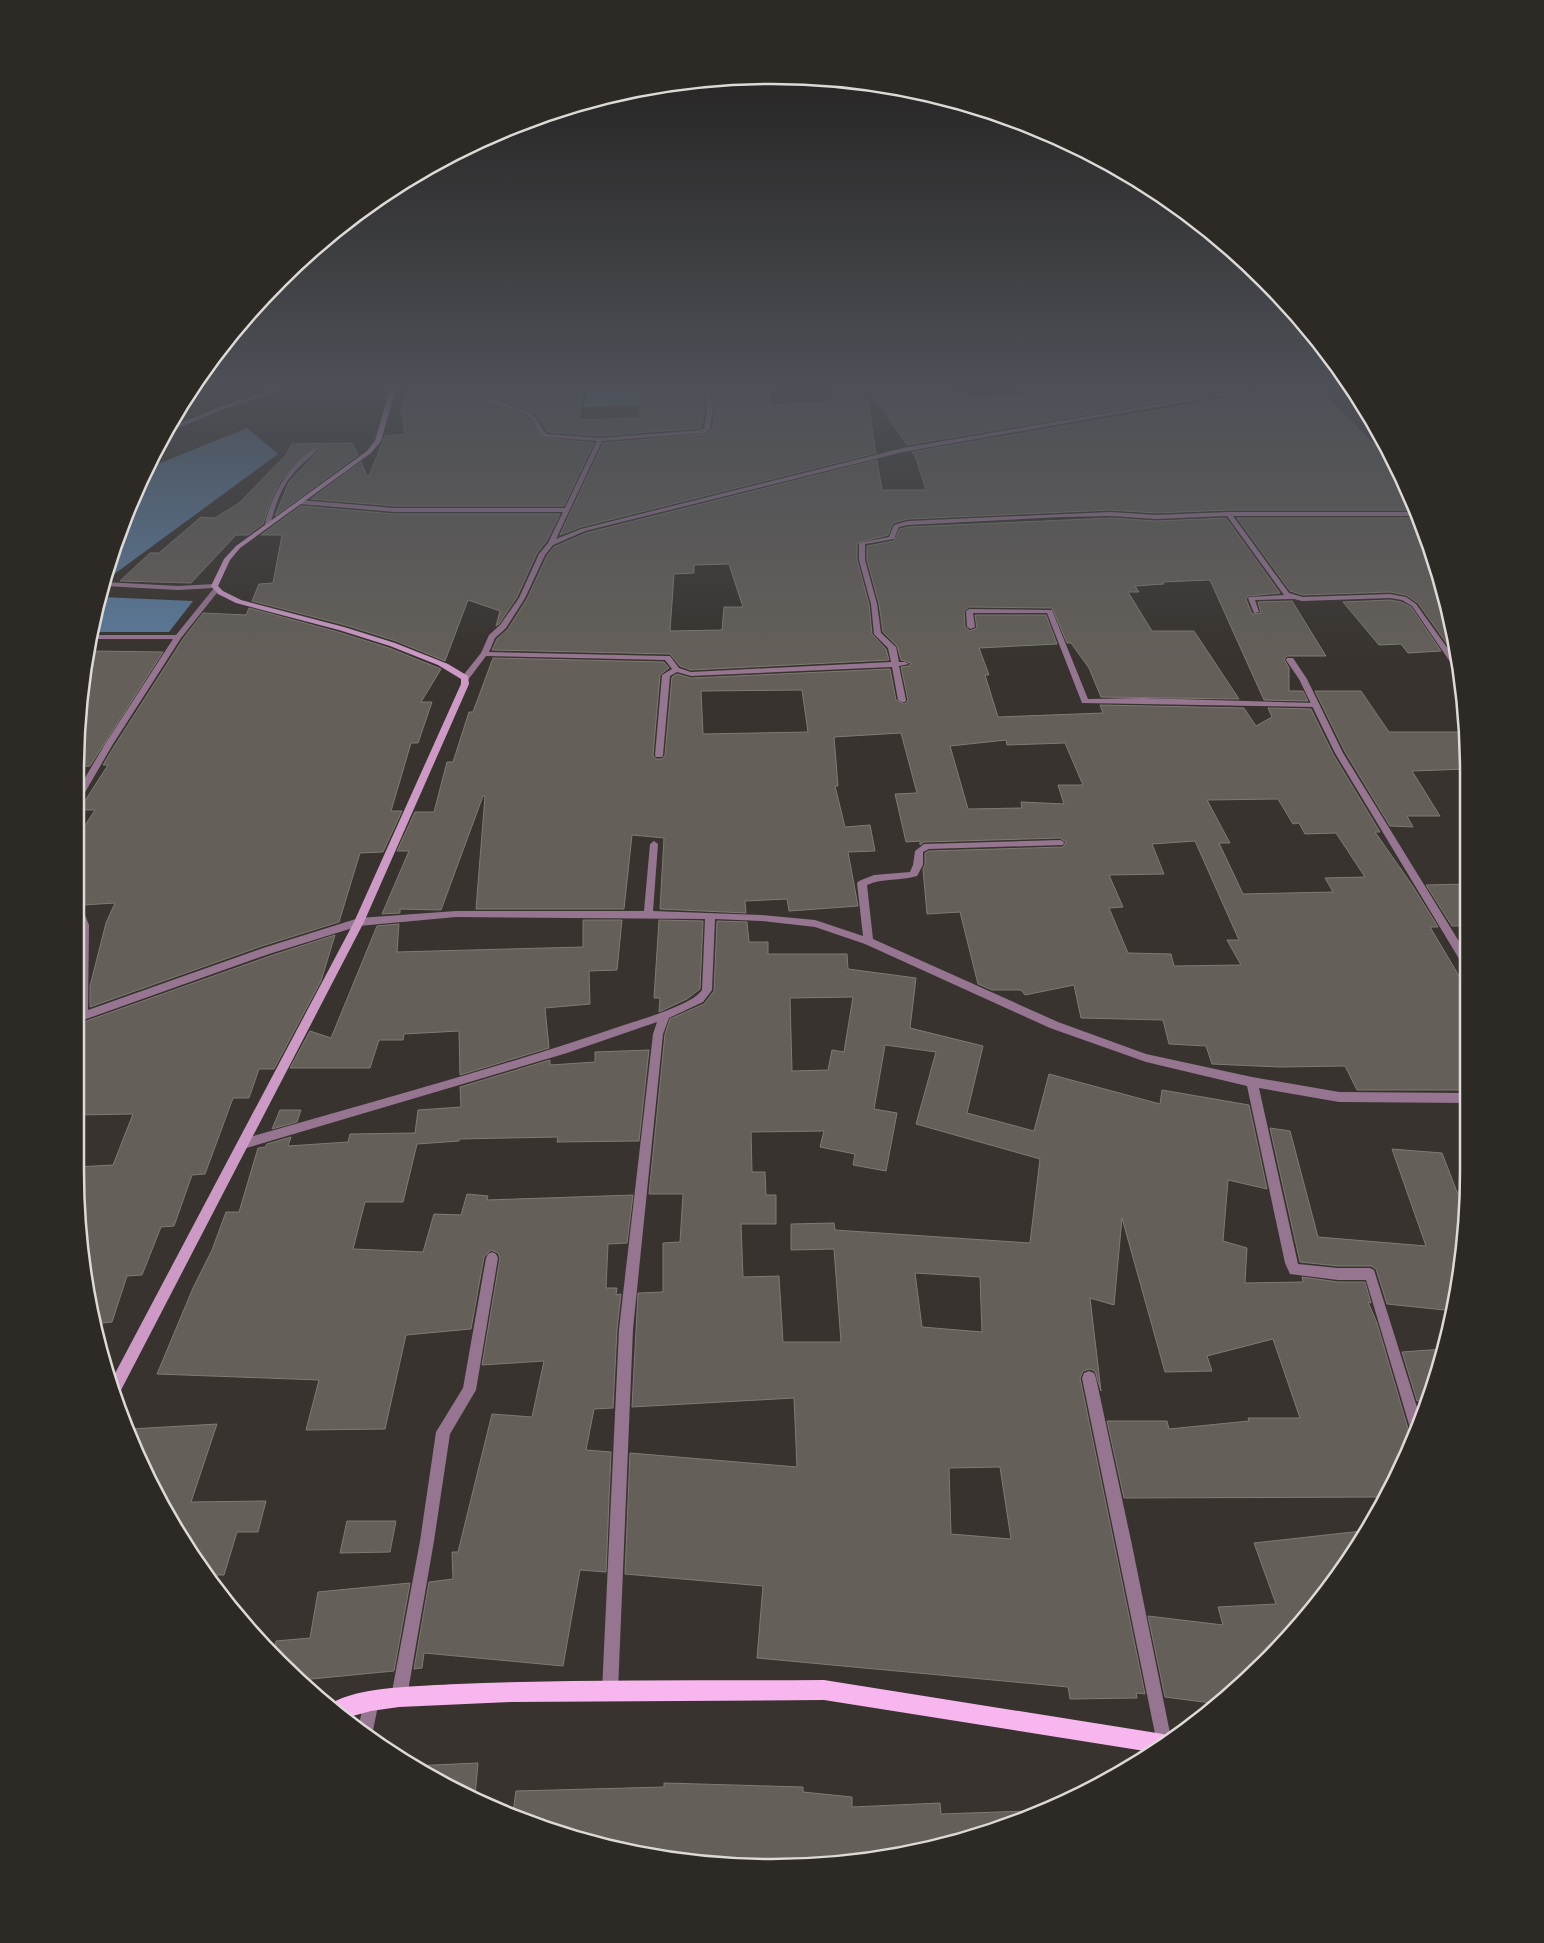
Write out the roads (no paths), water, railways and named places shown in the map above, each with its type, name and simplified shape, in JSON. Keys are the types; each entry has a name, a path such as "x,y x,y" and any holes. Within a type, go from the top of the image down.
{"main road":[{"path":"117,1383 359,922 465,684 465,678 456,670 405,649 359,633 239,601 219,592 215,587 227,559 238,547 336,476"},
{"path":"343,1709 372,1701 399,1697 610,1691 824,1690 1155,1743"}],"street":[{"path":"267,525 281,485 287,476"},
{"path":"465,678 484,654 492,637 503,626 522,598 542,554 551,544 584,476"},
{"path":"551,544 583,530 800,476"},
{"path":"300,502 395,510 568,510"},
{"path":"902,700 901,665 892,647 878,634 874,604 862,560 861,546 866,542 892,538 896,526 908,523 1061,515 1111,514 1156,517 1229,514 1410,514"},
{"path":"1229,514 1285,591 1292,597"},
{"path":"110,584 178,588 215,587"},
{"path":"84,787 109,744 178,637 215,587"},
{"path":"1256,612 1251,598 1292,597 1302,599 1390,596 1404,598 1414,606 1450,656"},
{"path":"971,627 969,611 1050,611 1085,701 1131,699 1316,705"},
{"path":"97,637 178,637"},
{"path":"484,654 667,658 676,670 692,674 901,665"},
{"path":"1290,660 1303,678 1339,752 1460,951"},
{"path":"659,755 666,675 676,670"},
{"path":"868,940 862,883 868,879 902,877 914,874 918,865 921,848 1060,843"},
{"path":"648,916 654,844"},
{"path":"84,1016 266,951 359,922 456,914 761,918 815,924 868,940 1054,1025 1146,1058 1252,1082 1339,1097 1460,1098"},
{"path":"243,1144 567,1049 665,1015 701,1000 707,990 710,916"},
{"path":"610,1691 626,1329 658,1034 665,1015"},
{"path":"1252,1082 1290,1263 1294,1270 1338,1274 1370,1274 1414,1418"},
{"path":"399,1697 427,1541 443,1432 469,1390 492,1258"},
{"path":"1089,1378 1125,1545 1163,1737"},
{"path":"367,1727 372,1701"}],"water":[{"path":"151,476 248,476 113,575 136,509"},
{"path":"106,597 193,601 169,632 98,632"}]}
